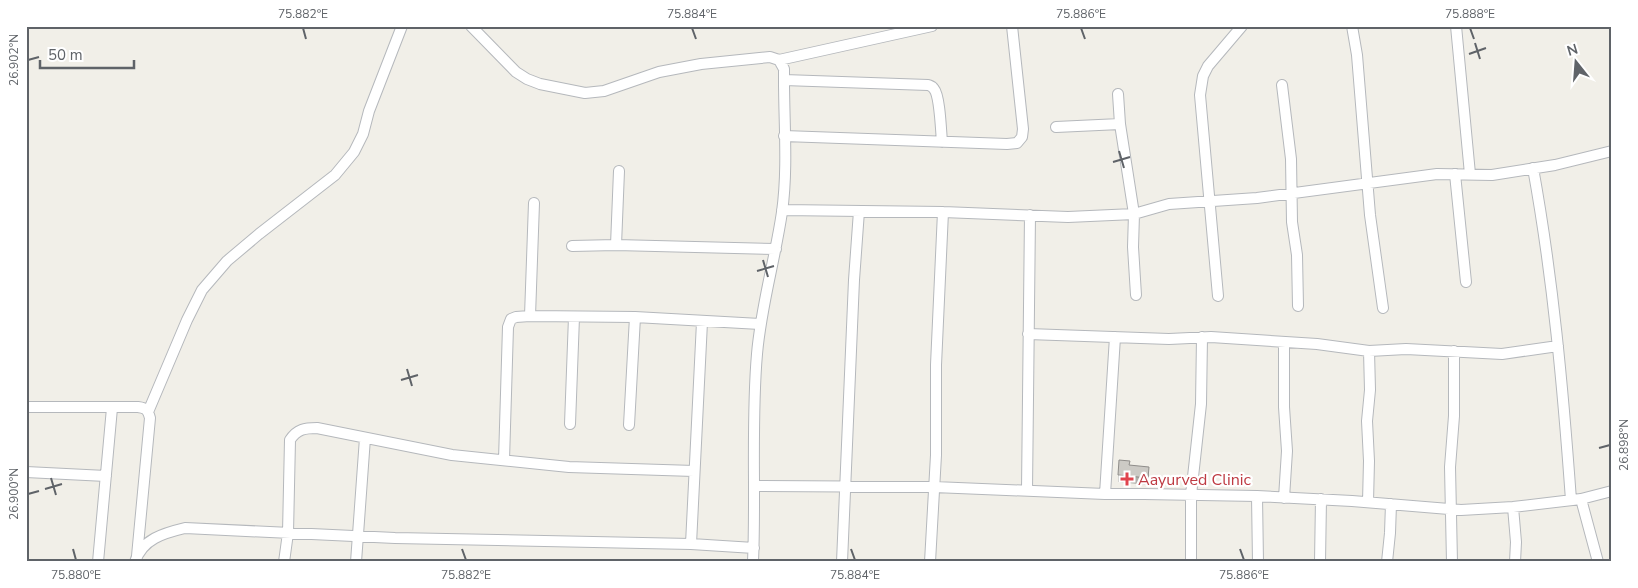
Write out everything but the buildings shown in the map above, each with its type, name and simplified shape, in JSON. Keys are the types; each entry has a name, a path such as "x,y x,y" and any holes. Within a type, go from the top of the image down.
{"street":[{"path":"148,412 187,320 202,290 227,261 335,175 354,152 363,134 402,26"},
{"path":"471,26 516,72 527,79 540,84 585,92 604,91 659,72 701,64 770,57 779,60 932,26"},
{"path":"784,136 1017,143 1022,137 1023,129 1012,26"},
{"path":"1218,296 1200,95 1203,76 1208,66 1242,26"},
{"path":"1352,26 1357,55 1370,215 1383,308"},
{"path":"1456,26 1470,174"},
{"path":"753,562 755,398 760,324 782,210 784,69 779,60"},
{"path":"784,80 928,85 936,91 938,99 942,142"},
{"path":"1282,85 1293,194 1292,222 1297,255 1298,306"},
{"path":"1118,94 1120,124 1134,214 1133,247 1136,295"},
{"path":"1056,127 1120,124"},
{"path":"782,210 943,212 1068,217 1134,214 1169,204 1293,194 1437,174 1492,175 1555,165 1611,153"},
{"path":"1533,168 1548,258 1576,499 1598,562"},
{"path":"616,245 620,170"},
{"path":"1455,174 1466,282"},
{"path":"530,316 534,203"},
{"path":"842,562 854,280 859,211"},
{"path":"930,562 943,212"},
{"path":"1027,490 1030,216"},
{"path":"572,246 616,245 776,249"},
{"path":"504,460 508,326 511,319 530,316 635,317 760,324"},
{"path":"570,424 574,317"},
{"path":"629,425 635,317"},
{"path":"691,544 702,322"},
{"path":"1028,334 1169,338 1202,337 1317,344 1369,351 1406,349 1502,354 1558,346"},
{"path":"1105,494 1115,336"},
{"path":"1192,562 1191,495 1201,404 1202,337"},
{"path":"1284,342 1284,407 1287,451 1284,498"},
{"path":"1368,502 1369,461 1367,421 1370,390 1369,351"},
{"path":"1452,562 1450,467 1454,416 1454,351"},
{"path":"26,407 138,407 145,408 148,412 150,418 136,559"},
{"path":"98,562 112,408"},
{"path":"284,562 288,533 290,440 295,433 305,428 317,428 452,455 569,467 694,471"},
{"path":"356,562 365,438"},
{"path":"26,472 106,476"},
{"path":"755,486 934,487 1105,494 1257,496 1368,502 1461,510 1513,507 1576,499 1612,491"},
{"path":"1257,496 1258,562"},
{"path":"1320,562 1321,499"},
{"path":"1387,562 1390,504"},
{"path":"1513,507 1516,542 1515,562"},
{"path":"136,559 146,543 162,534 184,528 486,541 691,544 754,548"}],"place":[{"name":"Aayurved Clinic","path":"1127,479"}]}
